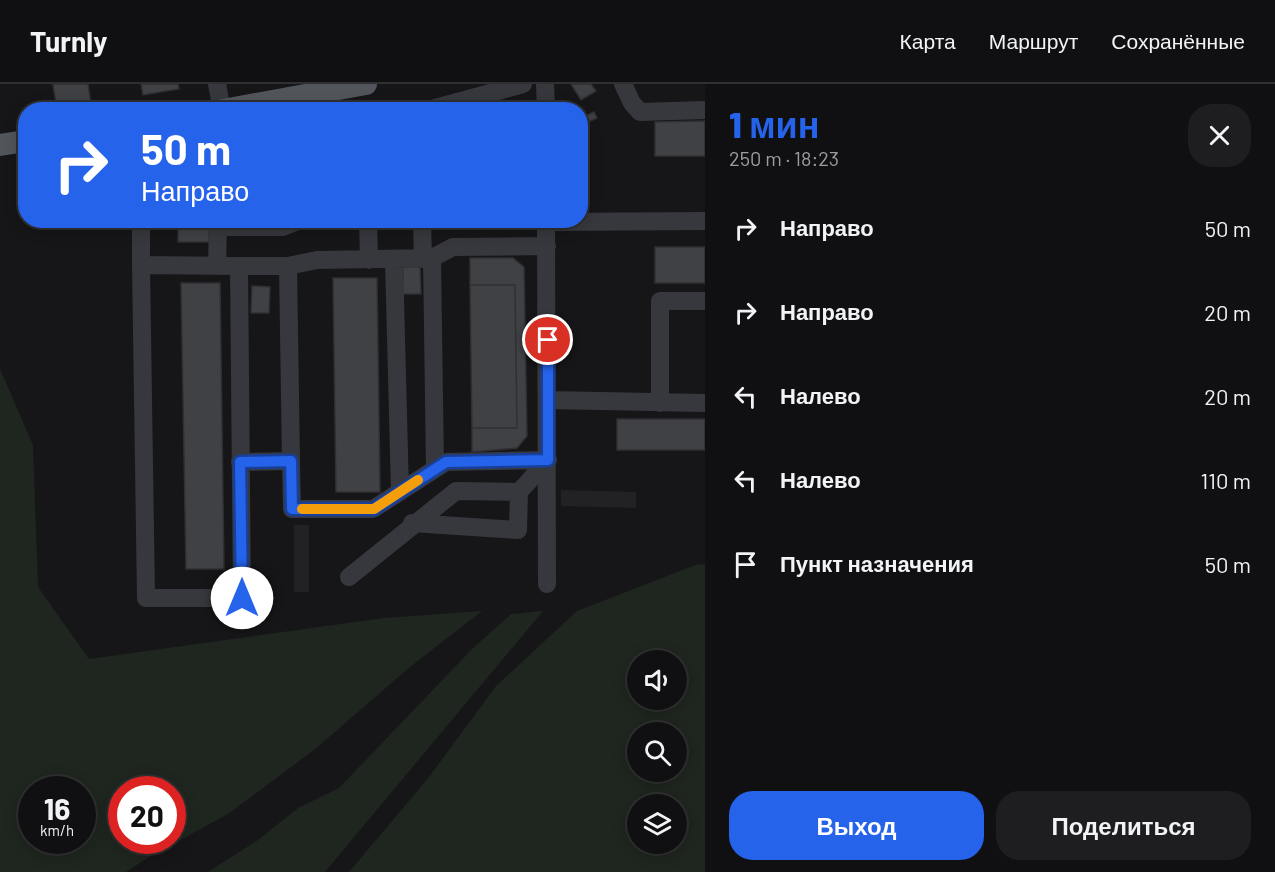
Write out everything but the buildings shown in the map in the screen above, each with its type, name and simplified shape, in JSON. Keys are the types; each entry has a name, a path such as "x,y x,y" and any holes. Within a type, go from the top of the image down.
{"main road":[{"path":"266,102 366,84"},
{"path":"0,145 18,142"}],"street":[{"path":"217,84 220,102"},
{"path":"457,102 523,84"},
{"path":"545,84 546,102"},
{"path":"623,84 632,104 640,112 705,110"},
{"path":"588,221 705,221"},
{"path":"141,228 146,598 242,598 239,266"},
{"path":"217,265 218,228"},
{"path":"368,228 369,260"},
{"path":"423,228 428,258 435,469"},
{"path":"546,228 547,584"},
{"path":"141,265 288,266 317,260 428,258 453,247 547,246"},
{"path":"394,260 400,492"},
{"path":"288,266 292,509 374,509 446,462 548,460"},
{"path":"660,403 660,301 705,301"},
{"path":"548,400 705,404"},
{"path":"408,522 518,530 519,492 548,460"},
{"path":"240,462 291,461"},
{"path":"349,577 408,522 456,491 519,492"}],"shaded area":[{"path":"0,369 33,445 38,587 89,659 384,618 482,611 410,667 314,750 228,814 186,837 186,776 108,776 108,854 155,854 126,872 0,872"},
{"path":"561,490 636,492 636,508 561,506"},
{"path":"294,525 309,525 309,592 294,592"},
{"path":"698,564 705,565 705,872 349,872 429,777 496,686 577,611"},
{"path":"543,611 325,872 208,872 258,840 298,808 339,788 472,649 511,614"}],"slow traffic":[{"path":"302,509 374,509 418,480"}],"route":[{"path":"242,598 240,462 291,461 292,509 374,509 446,462 548,460 548,340"}]}
